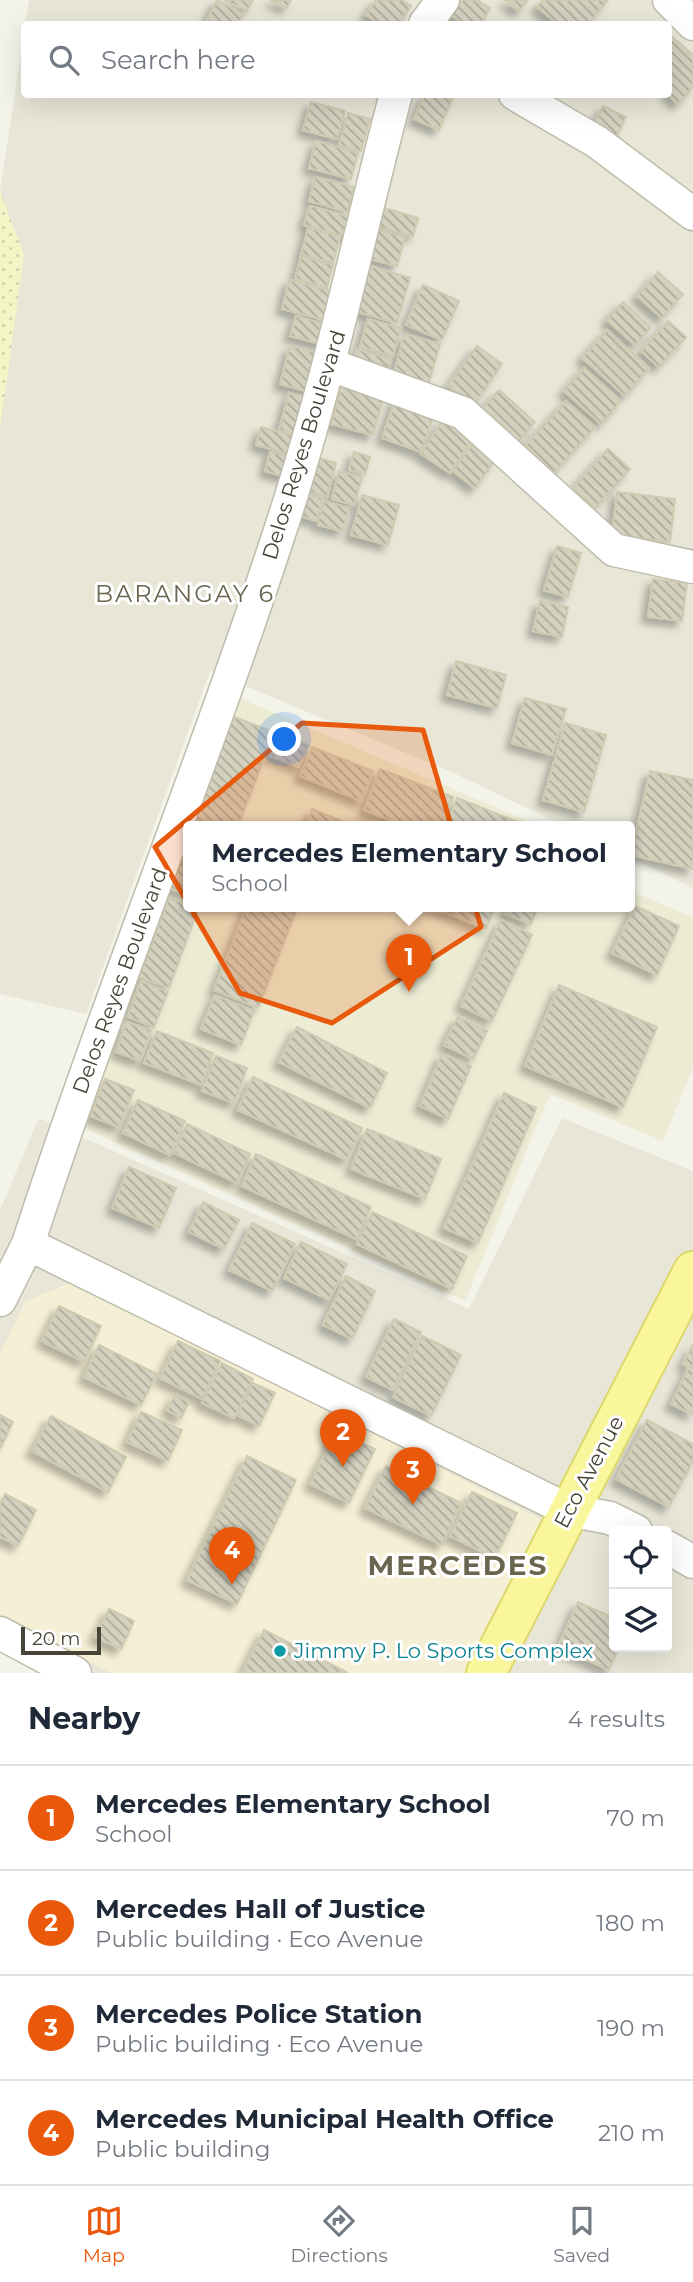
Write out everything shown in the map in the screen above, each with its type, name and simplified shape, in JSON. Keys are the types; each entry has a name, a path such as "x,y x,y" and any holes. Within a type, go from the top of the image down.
{"main road":[{"name":"Eco Avenue","path":"486,1673 693,1271"}],"street":[{"path":"427,21 443,0"},
{"path":"669,0 693,24"},
{"name":"Delos Reyes Boulevard","path":"0,1300 28,1244 255,603 331,365 364,217 395,98"},
{"path":"522,98 597,142 693,214"},
{"path":"331,365 463,413 614,551 693,567"},
{"path":"28,1244 568,1510 610,1518 626,1526"},
{"path":"672,1550 693,1562"},
{"path":"0,1633 75,1673"}],"highlighted area":[{"path":"302,723 423,730 481,927 332,1023 240,993 155,847"}],"shaded area":[{"path":"29,0 693,0 693,888 635,859 635,821 554,821 458,775 210,671 86,1014 0,994 0,192 21,53 21,98 672,98 672,21 26,21"},
{"path":"230,694 527,821 186,821"},
{"path":"183,828 183,912 635,912 635,893 693,917 693,1068 663,1141 550,1094 465,1301 79,1126"},
{"path":"39,1118 469,1309 562,1118 693,1171 693,1673 58,1673 0,1640 0,1210"},
{"path":"74,1281 544,1521 466,1673 111,1673 0,1614 0,1353 26,1301"}],"sand":[{"path":"0,191 24,255 0,429"}],"building":[{"path":"217,0 243,14 240,21 207,20"},
{"path":"224,0 253,0 247,11"},
{"path":"270,0 291,0 287,8"},
{"path":"376,0 402,0 411,6 401,21 375,21 366,15"},
{"path":"461,0 477,0 490,8 483,21 461,21 452,16"},
{"path":"505,0 528,0 519,11"},
{"path":"543,0 608,0 590,21 554,21 537,7"},
{"path":"672,37 693,55 693,87 678,104 672,98"},
{"path":"423,98 453,98 439,130 414,119"},
{"path":"311,102 345,111 337,139 303,130"},
{"path":"603,106 626,117 614,142 591,130"},
{"path":"348,113 370,119 361,151 339,145"},
{"path":"316,141 358,153 351,179 309,168"},
{"path":"315,177 354,187 348,212 309,201"},
{"path":"310,206 356,218 350,238 304,225"},
{"path":"384,208 418,218 413,236 379,227"},
{"path":"308,228 340,237 333,263 301,255"},
{"path":"378,230 405,237 397,266 370,259"},
{"path":"301,256 333,265 327,288 295,279"},
{"path":"370,266 410,278 397,323 358,312"},
{"path":"658,272 683,294 662,318 637,296"},
{"path":"289,280 333,291 325,320 282,309"},
{"path":"423,285 459,301 442,340 406,325"},
{"path":"623,302 651,327 635,345 607,320"},
{"path":"296,316 330,326 325,345 290,336"},
{"path":"368,319 401,328 393,356 360,347"},
{"path":"668,321 686,337 659,367 641,351"},
{"path":"607,330 649,368 625,396 582,358"},
{"path":"404,334 440,344 428,386 393,377"},
{"path":"290,346 324,355 313,393 280,384"},
{"path":"477,346 502,364 474,405 448,386"},
{"path":"357,349 391,359 388,373 353,364"},
{"path":"584,368 621,401 601,424 564,391"},
{"path":"342,384 384,395 373,435 331,424"},
{"path":"499,390 535,422 515,445 479,412"},
{"path":"289,393 312,399 302,436 279,430"},
{"path":"396,397 435,411 421,452 382,438"},
{"path":"566,401 595,427 551,476 522,450"},
{"path":"443,420 472,439 450,473 421,454"},
{"path":"261,427 302,438 297,456 256,445"},
{"path":"473,443 495,460 475,488 453,471"},
{"path":"608,449 630,469 595,508 573,488"},
{"path":"270,452 295,458 290,478 265,471"},
{"path":"354,452 370,457 365,474 349,470"},
{"path":"318,458 336,463 327,497 308,492"},
{"path":"339,471 362,477 354,505 332,499"},
{"path":"617,492 675,499 670,542 612,535"},
{"path":"306,494 322,498 316,521 300,516"},
{"path":"362,495 399,505 388,545 351,535"},
{"path":"324,501 349,508 343,531 318,525"},
{"path":"557,546 581,553 568,597 544,590"},
{"path":"653,579 687,583 682,621 648,617"},
{"path":"540,601 568,607 562,637 533,631"},
{"path":"456,661 506,675 497,708 447,695"},
{"path":"525,698 566,709 552,755 512,743"},
{"path":"231,716 274,732 240,821 192,821"},
{"path":"565,723 606,735 584,812 543,800"},
{"path":"278,733 308,745 299,767 270,756"},
{"path":"312,747 373,771 361,801 300,776"},
{"path":"380,769 453,797 444,821 392,821 364,810"},
{"path":"650,771 693,780 693,869 635,856 635,837"},
{"path":"457,798 515,821 448,821"},
{"path":"312,809 342,821 308,821"},
{"path":"183,844 183,893 167,887"},
{"path":"169,898 183,903 183,912 197,912 169,988 139,977"},
{"path":"635,906 679,926 657,975 612,953 632,912 635,912"},
{"path":"245,912 296,912 258,1008 214,990"},
{"path":"445,912 493,912 486,929"},
{"path":"506,912 536,912 531,924 505,914"},
{"path":"501,920 532,935 492,1021 461,1006"},
{"path":"141,981 168,992 154,1027 128,1017"},
{"path":"559,985 657,1027 623,1107 525,1066"},
{"path":"215,995 254,1011 241,1045 201,1029"},
{"path":"458,1017 487,1031 473,1059 444,1045"},
{"path":"127,1022 151,1030 140,1061 116,1052"},
{"path":"297,1027 387,1073 370,1108 279,1062"},
{"path":"157,1031 213,1053 201,1085 144,1063"},
{"path":"442,1054 471,1066 448,1119 420,1106"},
{"path":"216,1056 247,1068 234,1103 202,1091"},
{"path":"253,1077 362,1128 347,1160 238,1110"},
{"path":"105,1079 134,1090 119,1127 90,1116"},
{"path":"504,1093 536,1108 478,1243 444,1228"},
{"path":"138,1100 185,1121 170,1155 123,1133"},
{"path":"187,1124 250,1154 237,1183 174,1153"},
{"path":"367,1129 441,1159 425,1199 351,1169"},
{"path":"256,1154 371,1207 356,1239 242,1186"},
{"path":"129,1167 176,1188 159,1228 112,1208"},
{"path":"203,1202 239,1220 224,1249 189,1232"},
{"path":"372,1212 467,1256 452,1289 357,1244"},
{"path":"252,1223 295,1244 272,1291 229,1270"},
{"path":"301,1242 347,1264 329,1300 284,1278"},
{"path":"346,1276 375,1291 352,1339 323,1325"},
{"path":"59,1306 101,1326 84,1362 42,1341"},
{"path":"394,1319 421,1332 393,1390 366,1377"},
{"path":"422,1336 461,1355 431,1416 393,1397"},
{"path":"178,1341 220,1361 202,1399 160,1378"},
{"path":"693,1344 693,1369 683,1364"},
{"path":"99,1345 157,1374 141,1405 84,1377"},
{"path":"222,1363 253,1379 234,1418 202,1403"},
{"path":"688,1369 693,1372 693,1415 671,1404"},
{"path":"253,1383 275,1393 259,1426 237,1415"},
{"path":"175,1395 189,1402 181,1418 167,1410"},
{"path":"141,1412 182,1430 168,1461 127,1442"},
{"path":"0,1415 13,1422 0,1449"},
{"path":"51,1416 126,1457 108,1492 32,1451"},
{"path":"647,1420 693,1444 693,1461 669,1507 616,1479"},
{"path":"336,1431 375,1449 349,1503 310,1484"},
{"path":"247,1456 296,1480 237,1604 187,1580"},
{"path":"386,1466 461,1503 442,1545 365,1508"},
{"path":"472,1492 517,1513 495,1558 450,1536"},
{"path":"5,1494 36,1510 18,1546 0,1537 0,1505"},
{"path":"578,1602 609,1616 609,1652 617,1652 609,1670 558,1647"},
{"path":"109,1609 134,1621 121,1649 95,1637"},
{"name":"Jimmy P. Lo Sports Complex","path":"264,1630 348,1673 242,1673"}],"place":[{"name":"Mercedes Elementary School","path":"409,992"},
{"name":"Mercedes Hall of Justice","path":"343,1467"},
{"name":"Mercedes Police Station","path":"413,1505"},
{"name":"Mercedes Municipal Health Office","path":"232,1585"},
{"name":"Jimmy P. Lo Sports Complex","path":"280,1651"}],"district":[{"name":"BARANGAY 6","path":"185,594"},
{"name":"MERCEDES","path":"458,1565"}]}
